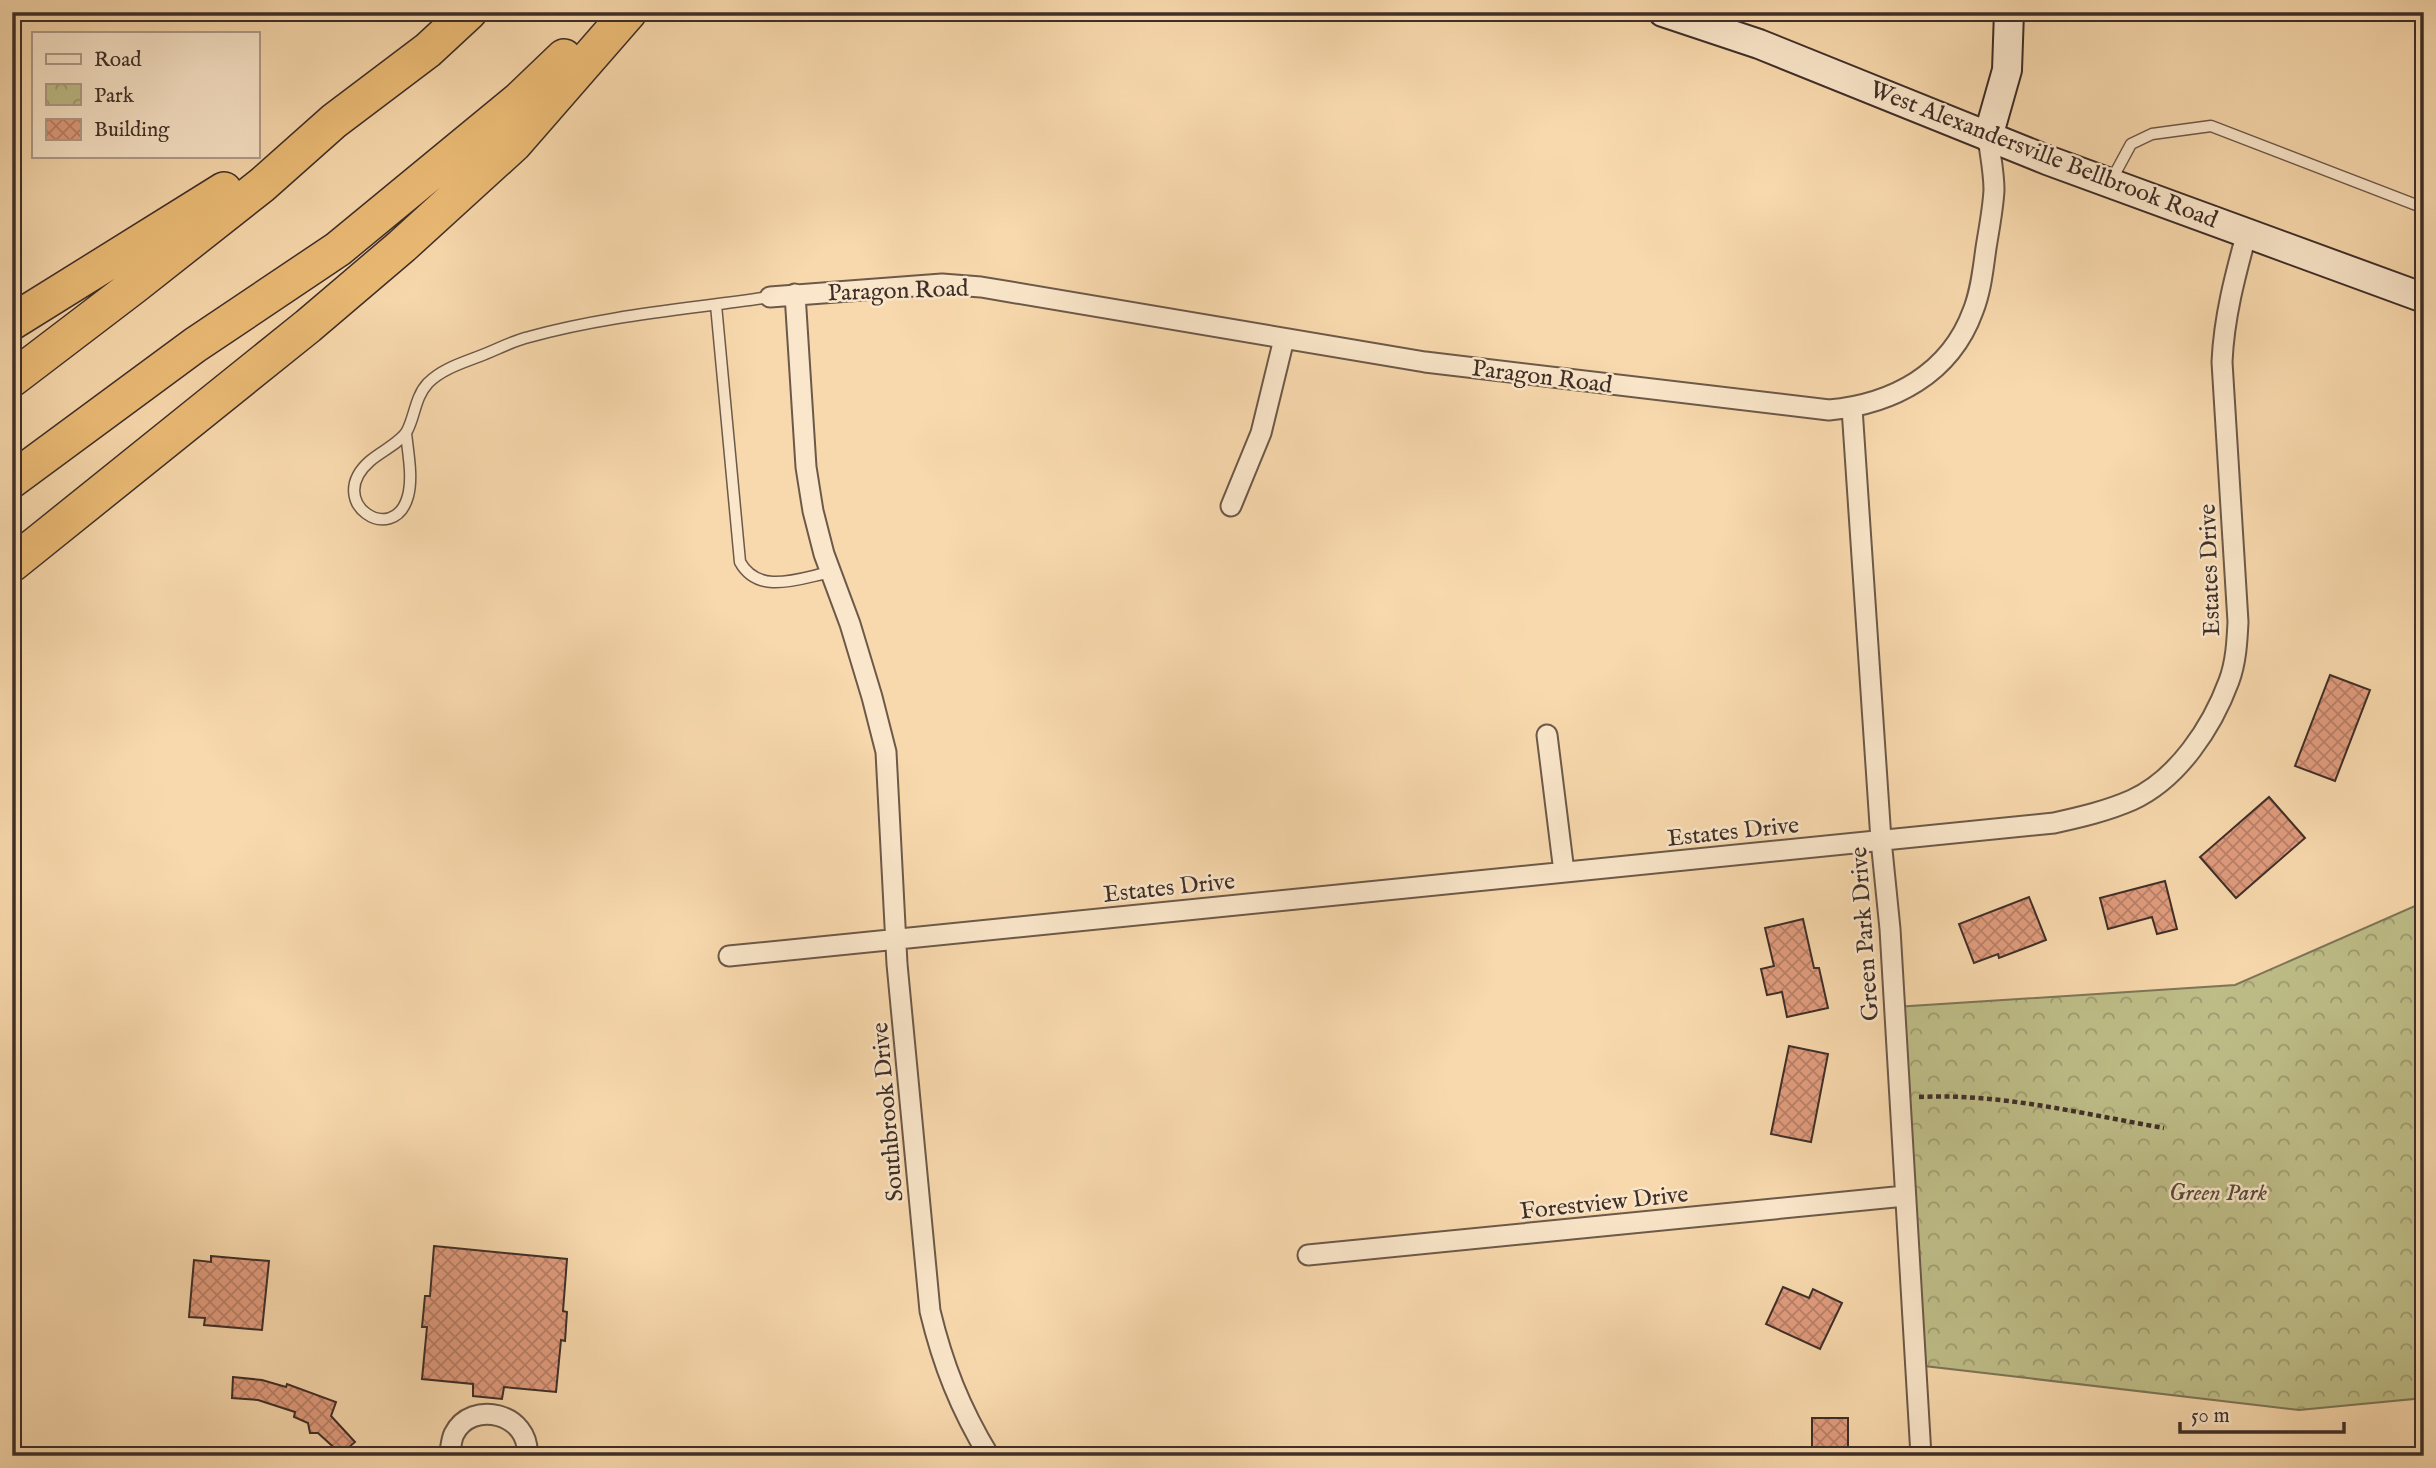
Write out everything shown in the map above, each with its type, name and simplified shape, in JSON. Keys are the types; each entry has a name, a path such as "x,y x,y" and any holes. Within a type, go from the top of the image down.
{"highway":[{"path":"12,379 262,185 334,121 428,50 469,12"},
{"path":"12,480 195,345 338,249 519,100 612,12"},
{"path":"12,564 308,326 402,246 514,144 629,12"},
{"path":"12,322 334,121"}],"main road":[{"name":"West Alexandersville Bellbrook Road","path":"1663,12 1759,44 1988,137 2424,298"},
{"name":"Paragon Road","path":"1988,137 2006,77 2010,36 2009,12"}],"street":[{"name":"Paragon Road","path":"770,297 942,284 981,287 1452,365 1829,410 1852,408 1878,402 1912,385 1948,356 1962,337 1981,283 1994,191 1988,137"},
{"name":"Estates Drive","path":"729,956 2054,823 2101,812 2134,799 2174,769 2199,739 2215,714 2230,679 2237,652 2238,622 2222,362 2229,299 2247,232"},
{"name":"Southbrook Drive","path":"795,294 806,467 813,511 865,673 886,752 896,940 930,1311 940,1352 954,1391 989,1456"},
{"path":"1231,506 1261,433 1284,339"},
{"name":"Green Park Drive","path":"1852,408 1922,1456"},
{"path":"1547,735 1564,872"},
{"name":"Forestview Drive","path":"1308,1255 1905,1196"},
{"path":"449,1456 454,1434 463,1422 478,1414 513,1420 523,1435 528,1449 527,1456"}],"lane":[{"path":"2110,183 2131,144 2152,134 2211,126 2424,208"},
{"path":"406,433 367,464 357,478 356,505 372,518 393,517 402,510 408,498 410,485 406,433 416,404 428,384 446,370 526,337 589,323 770,297"},
{"path":"716,305 740,562 747,575 760,582 777,583 831,572"}],"path":[{"path":"1900,1097 1956,1095 2020,1103 2164,1128"}],"green space":[{"name":"Green Park","path":"2424,902 2424,1398 2299,1410 1916,1365 1895,1007 2235,985"}],"building":[{"path":"2330,675 2370,690 2335,781 2295,766"},
{"path":"2269,797 2305,838 2236,898 2200,857"},
{"path":"2165,881 2177,929 2157,934 2152,917 2108,929 2100,898"},
{"path":"2029,897 2046,940 1999,958 1998,954 1974,963 1959,924"},
{"path":"1803,919 1814,968 1819,968 1828,1008 1787,1017 1782,992 1767,995 1761,969 1774,966 1765,928"},
{"path":"1789,1046 1828,1054 1811,1142 1771,1134"},
{"path":"434,1246 567,1259 563,1311 567,1312 565,1341 561,1340 556,1392 504,1387 502,1399 473,1396 473,1384 422,1379 427,1327 422,1327 425,1296 430,1296"},
{"path":"211,1256 269,1261 262,1330 204,1325 205,1318 189,1317 194,1260 211,1262"},
{"path":"1783,1287 1809,1298 1813,1289 1842,1303 1820,1349 1766,1324"},
{"path":"233,1377 262,1380 286,1387 287,1384 336,1402 331,1416 355,1442 341,1454 318,1433 310,1433 308,1423 294,1417 295,1412 258,1400 232,1398"},
{"path":"1812,1418 1848,1418 1848,1456 1812,1456"}]}
